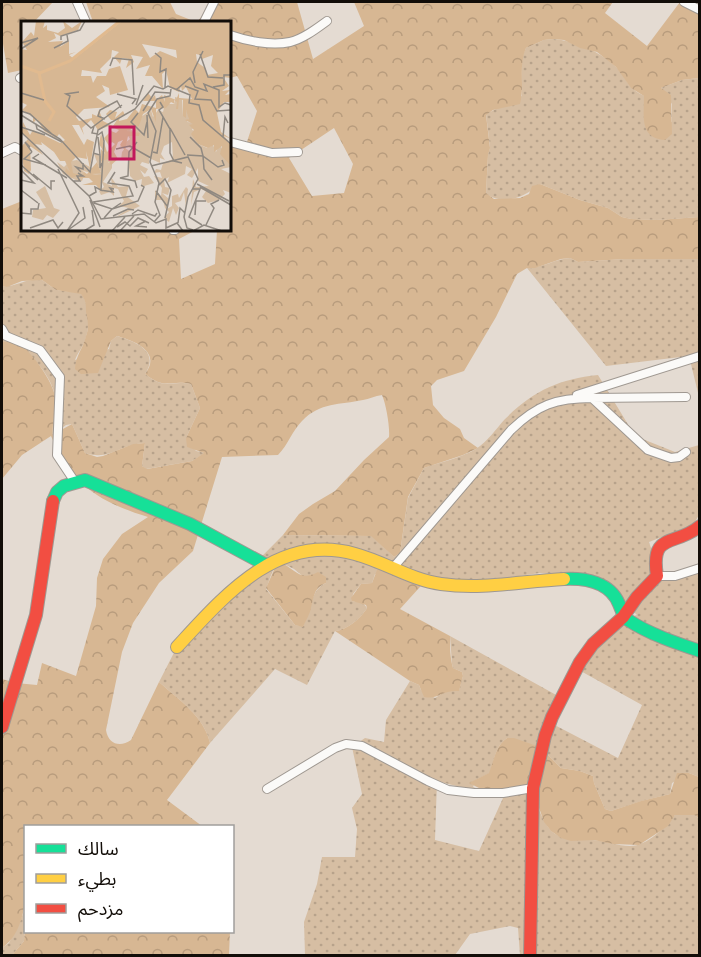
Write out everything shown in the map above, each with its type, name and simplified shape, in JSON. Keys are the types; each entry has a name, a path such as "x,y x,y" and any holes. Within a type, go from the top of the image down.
{"street":[{"path":"77,2 86,21"},
{"path":"204,21 214,2"},
{"path":"684,2 699,10"},
{"path":"231,35 261,42 291,42 327,21"},
{"path":"231,142 272,153 298,152"},
{"path":"2,153 15,147 21,150"},
{"path":"2,330 6,336 40,350 60,377 57,455 75,482"},
{"path":"392,569 511,430 534,411 567,398 699,356"},
{"path":"567,398 686,397"},
{"path":"592,398 648,450 671,458 680,457 686,452"},
{"path":"2,726 36,615 53,502 57,492 63,486 85,480 190,524 266,564"},
{"path":"530,956 533,788 545,736 552,717 580,662 593,644 623,617 637,597 657,576 656,555 660,546 692,534 699,526"},
{"path":"177,647 219,602 266,564 300,552 334,549 354,553 419,580 451,585 517,584 582,579 607,588 615,596 623,617 662,638 699,651"},
{"path":"657,576 675,576 699,568"},
{"path":"267,789 335,748 346,744 362,746 448,790 503,793 533,788"}],"shaded area":[{"path":"553,39 587,48 616,67 631,87 645,96 645,124 672,122 672,104 661,88 682,80 699,78 699,217 631,219 622,217 608,208 540,184 528,193 507,200 493,198 486,194 490,147 486,114 522,96 522,57 526,48 544,40"},
{"path":"570,258 578,262 624,259 699,259 699,397 689,356 606,366 527,268"},
{"path":"42,280 56,290 81,293 84,298 88,314 87,332 75,360 109,349 111,341 117,336 132,341 148,353 149,366 145,374 152,379 163,384 191,384 200,408 186,438 196,451 205,453 192,461 146,469 142,466 145,443 128,446 109,454 94,455 85,453 72,424 66,425 52,436 55,397 49,380 28,354 11,344 2,342 2,286"},
{"path":"598,375 635,436 675,452 699,445 699,515 693,525 649,542 661,578 699,566 699,777 689,773 672,783 670,794 611,811 605,809 593,776 561,768 540,747 507,738 497,749 490,773 476,780 473,787 491,794 528,793 552,832 570,839 625,846 637,845 656,835 675,815 694,815 699,818 699,955 520,955 518,928 510,926 470,934 455,955 305,955 304,922 317,884 322,857 355,857 357,829 352,808 362,794 352,747 365,738 384,742 386,720 410,681 435,698 446,691 459,690 463,676 462,672 453,668 450,636 558,696 545,720 618,758 642,705 577,669 581,660 627,618 637,615 622,600 567,574 540,573 483,581 375,574 372,583 361,584 353,594 352,601 363,603 367,608 353,623 335,631 307,685 275,669 210,743 207,733 196,717 159,682 182,637 283,535 372,536 394,557 400,553 408,498 424,468 476,449 515,409 536,394 559,383","holes":["278,561 304,577 313,576 326,583 314,596 303,626 295,625 266,589","437,781 503,798 479,851 435,840"]},
{"path":"24,912 24,941 12,955 2,956 2,948 9,943"}],"green space":[{"path":"2,2 53,2 35,21 21,21 21,70 8,73 2,38"},
{"path":"86,2 170,2 176,14 194,21 93,21"},
{"path":"214,2 297,2 313,59 364,26 354,2 613,2 605,13 647,46 680,2 699,2 699,78 682,80 661,88 671,95 672,134 665,140 651,135 647,130 644,118 644,96 631,88 616,67 597,52 580,48 564,40 553,39 544,40 526,48 522,62 520,104 493,110 486,115 490,148 486,193 494,199 520,198 529,194 532,186 540,184 608,208 622,217 631,219 699,217 699,259 624,259 578,262 570,258 535,268 527,268 517,274 496,317 464,371 437,380 431,386 433,405 444,418 460,429 464,438 478,448 424,468 408,497 400,553 394,557 371,536 283,535 299,514 335,491 389,437 382,395 316,410 299,425 278,455 222,457 193,551 159,583 133,623 122,652 106,730 109,739 115,743 123,744 131,740 159,682 190,709 207,733 210,743 167,800 201,825 24,825 24,909 20,925 2,948 2,679 37,685 42,663 76,676 96,606 97,578 103,559 122,534 148,517 115,505 89,489 68,467 51,436 22,455 2,479 2,342 16,342 28,351 51,384 55,398 52,435 72,424 85,453 97,457 133,444 145,443 142,466 147,469 192,461 204,453 187,447 186,438 200,408 191,384 163,383 152,379 145,374 150,359 144,349 138,344 117,336 111,341 98,373 81,374 75,369 78,355 85,341 88,324 85,303 81,294 56,290 42,280 22,281 7,287 2,286 2,209 21,201 21,231 194,231 179,239 181,279 215,264 217,231 231,231 231,144 245,148 257,111 237,76 231,78 231,21 198,21","holes":["334,128 353,164 344,193 312,196 289,158"]},
{"path":"278,561 302,575 312,575 318,572 326,577 326,583 315,593 310,613 303,627 295,625 266,588"},
{"path":"379,569 429,577 400,609 450,636 453,668 462,672 463,676 459,691 429,698 424,697 419,685 335,631 349,626 367,608 366,605 352,601 351,598 361,584 372,583"},
{"path":"507,738 514,738 540,747 561,768 593,776 605,809 611,811 670,794 677,773 689,773 699,777 699,818 694,815 675,815 668,826 639,845 613,844 594,840 571,841 561,838 544,822 537,802 528,793 491,794 469,783 489,773 497,749"},
{"path":"25,933 230,933 229,955 12,955 24,941"}],"traffic: fast":[{"path":"53,501 57,492 64,486 85,480 190,524 266,565"},
{"path":"564,579 580,579 603,586 615,597 623,615 628,620 654,634 700,651"}],"traffic: slow":[{"path":"177,647 234,589 277,560 301,552 327,550 355,554 419,579 456,586 487,586 564,579"}],"traffic: jam":[{"path":"2,727 36,615 53,501"},
{"path":"530,956 533,788 545,736 552,717 580,662 593,644 623,617 637,597 657,576 657,552 661,546 700,526"}]}
